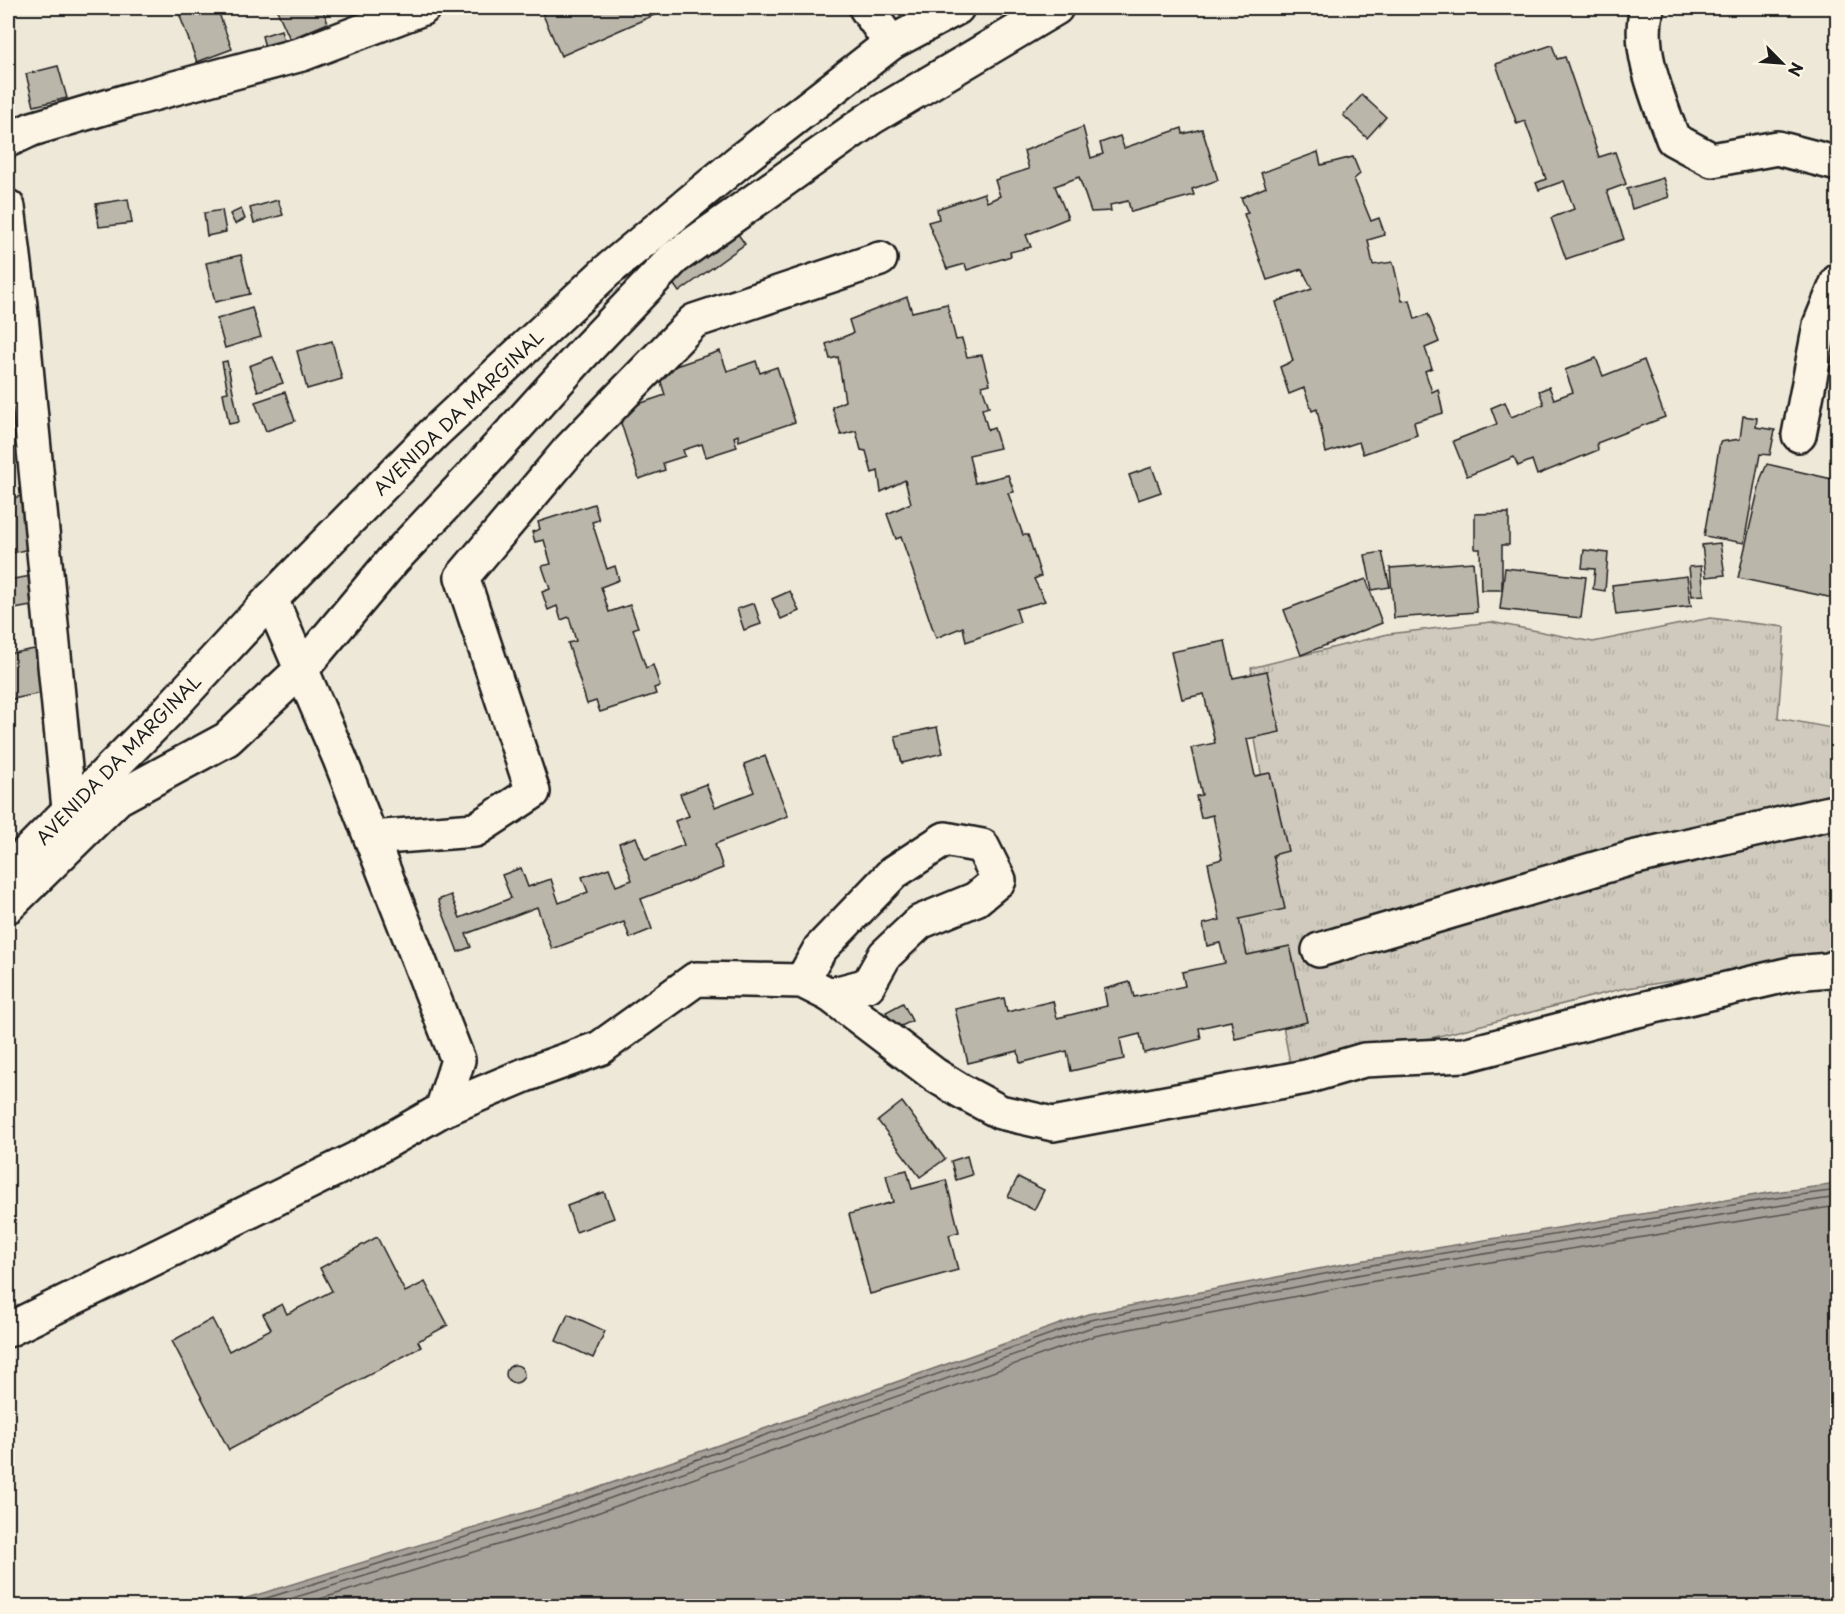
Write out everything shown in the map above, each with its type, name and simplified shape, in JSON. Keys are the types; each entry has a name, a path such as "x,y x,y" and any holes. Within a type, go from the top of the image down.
{"main road":[{"path":"8,140 32,129 130,100 302,54 423,8"},
{"path":"866,8 891,43"},
{"name":"AVENIDA DA MARGINAL","path":"8,872 167,712 271,599 435,432 607,271 742,159 891,43 957,8"},
{"path":"8,906 118,798 227,739 301,670 393,560 585,351 674,258 871,118 1056,8"},
{"path":"1647,8 1643,22 1650,78 1673,139 1712,160 1777,148 1838,164"},
{"path":"8,207 21,317 69,809"},
{"path":"370,838 475,830 533,792 462,577 570,449 694,321 880,259"},
{"path":"1799,435 1820,325 1838,281"},
{"path":"271,599 340,759 459,1060 442,1110"},
{"path":"1319,950 1632,858 1838,811"},
{"path":"8,1330 356,1159 442,1110 525,1075 600,1048 696,979 816,988 868,985 885,955 920,922 976,899 999,880 982,846 945,839 893,873 820,949 816,988"},
{"path":"816,988 935,1075 961,1091 1000,1112 1053,1124 1306,1077 1364,1060 1464,1055 1784,975 1829,970 1838,966"}],"green space":[{"path":"1710,618 1785,627 1778,718 1837,729 1837,964 1828,957 1621,989 1292,1074 1269,951 1234,959 1229,921 1266,859 1276,856 1254,734 1264,731 1251,668 1388,634 1491,622 1593,642"}],"water":[{"path":"1837,1184 1837,1606 221,1606 555,1503 1088,1314 1359,1261 1768,1193"}],"building":[{"path":"177,8 217,8 232,49 197,62"},
{"path":"276,8 322,8 328,23 290,39"},
{"path":"540,8 670,8 561,56"},
{"path":"281,30 285,46 266,51 262,36"},
{"path":"1552,45 1557,59 1565,57 1599,157 1615,152 1626,184 1607,191 1624,239 1566,259 1551,218 1574,209 1564,181 1539,190 1536,183 1546,179 1525,121 1517,124 1496,64"},
{"path":"58,66 67,98 34,106 26,74"},
{"path":"1362,95 1386,117 1367,138 1343,115"},
{"path":"1083,127 1091,158 1103,154 1100,143 1120,136 1124,148 1182,128 1183,134 1202,129 1218,180 1192,189 1194,195 1131,212 1128,201 1110,205 1111,211 1091,212 1079,177 1055,186 1068,218 1026,235 1031,247 1010,252 1011,256 967,270 965,264 947,269 928,222 939,219 937,209 984,193 987,202 1000,196 995,180 1029,169 1024,151"},
{"path":"1318,152 1321,165 1353,157 1360,174 1354,179 1371,221 1379,218 1385,235 1368,240 1373,265 1393,262 1402,301 1410,300 1415,319 1428,314 1439,342 1425,348 1432,368 1425,371 1432,392 1438,389 1443,413 1414,422 1417,435 1363,454 1359,442 1326,453 1317,409 1312,411 1304,388 1289,394 1280,367 1293,361 1276,302 1312,289 1302,269 1267,280 1244,214 1248,213 1241,198 1266,187 1261,173"},
{"path":"1663,178 1669,197 1632,209 1627,189"},
{"path":"128,199 132,223 99,227 96,204"},
{"path":"278,200 283,215 254,223 250,208"},
{"path":"241,209 245,219 235,224 230,214"},
{"path":"222,210 226,232 207,236 204,213"},
{"path":"733,227 745,244 679,292 667,275"},
{"path":"241,255 250,294 215,302 206,263"},
{"path":"907,297 912,312 947,304 956,340 962,339 967,357 982,355 990,384 982,386 989,407 982,409 988,430 994,428 1000,448 969,455 975,483 1008,475 1014,492 1008,493 1023,535 1028,535 1041,576 1034,579 1045,601 1016,609 1020,622 966,642 963,627 936,638 901,537 896,539 887,514 911,503 905,480 881,492 878,471 872,473 866,451 861,450 856,431 841,435 832,407 845,401 838,357 830,359 826,344 853,333 849,320"},
{"path":"252,308 261,337 225,348 217,319"},
{"path":"332,341 342,379 307,389 297,351"},
{"path":"720,351 727,371 756,361 760,373 777,367 795,422 739,441 738,435 734,437 737,447 706,457 702,444 683,450 685,456 663,463 665,470 639,479 620,420 627,417 624,409 665,395 658,372"},
{"path":"273,357 283,383 258,391 249,366"},
{"path":"1596,358 1603,376 1644,360 1665,417 1597,443 1598,450 1537,475 1532,460 1518,466 1514,457 1467,476 1453,441 1497,424 1491,408 1505,402 1511,417 1544,404 1539,391 1549,387 1554,399 1573,392 1565,370"},
{"path":"227,361 239,422 229,424 223,393 228,392 222,362"},
{"path":"285,392 295,421 266,431 255,402"},
{"path":"1743,416 1757,418 1756,427 1775,430 1770,455 1760,454 1744,543 1704,536 1720,442 1740,439"},
{"path":"1838,462 1838,599 1738,578 1761,478 1767,464 1832,479"},
{"path":"1152,467 1161,492 1138,500 1129,475"},
{"path":"22,496 33,548 8,554 8,499"},
{"path":"594,504 599,520 592,522 607,569 615,566 619,580 601,587 609,612 630,605 638,627 633,629 646,668 653,665 660,686 654,688 656,694 600,712 596,701 587,704 568,643 576,641 569,617 561,620 557,606 548,610 542,592 550,589 542,566 551,564 544,540 535,542 532,532 540,529 538,522"},
{"path":"1509,513 1509,545 1502,545 1502,590 1481,590 1480,549 1475,549 1475,514"},
{"path":"1720,543 1725,575 1706,577 1702,545"},
{"path":"1584,550 1608,553 1605,591 1593,589 1595,569 1582,568"},
{"path":"1382,552 1390,587 1372,590 1365,555"},
{"path":"1473,562 1477,612 1394,618 1390,568"},
{"path":"1701,566 1704,595 1692,596 1689,567"},
{"path":"1505,568 1586,577 1581,618 1500,609"},
{"path":"37,575 42,604 9,610 8,580"},
{"path":"1687,576 1691,606 1616,615 1612,585"},
{"path":"1366,579 1382,623 1301,655 1284,610"},
{"path":"790,591 799,611 781,619 772,599"},
{"path":"754,603 761,624 744,630 737,609"},
{"path":"1225,641 1233,678 1267,671 1280,732 1247,739 1255,776 1270,773 1288,851 1273,855 1285,909 1239,919 1247,955 1290,946 1307,1022 1235,1039 1231,1021 1199,1028 1201,1039 1144,1053 1140,1034 1120,1039 1124,1059 1071,1071 1067,1051 1020,1063 1018,1051 968,1063 955,1009 1004,998 1007,1012 1053,1001 1057,1018 1107,1006 1104,989 1130,982 1134,997 1185,986 1182,972 1225,963 1220,943 1207,946 1203,924 1220,920 1208,863 1222,859 1213,815 1201,818 1196,796 1202,795 1191,748 1215,743 1204,694 1182,699 1171,652"},
{"path":"35,649 42,693 8,700 8,654"},
{"path":"937,727 943,753 902,763 895,736"},
{"path":"765,756 788,816 715,844 723,868 641,899 652,929 630,938 624,922 552,949 537,907 466,934 471,947 458,952 438,900 451,895 460,918 511,898 502,875 521,868 528,887 551,879 559,903 588,892 582,877 609,868 616,886 632,880 619,843 636,837 645,860 684,845 675,821 689,816 680,794 706,784 715,807 754,792 744,764"},
{"path":"903,1003 912,1021 895,1029 886,1012"},
{"path":"902,1102 945,1159 920,1177 878,1121"},
{"path":"967,1156 972,1175 956,1180 951,1161"},
{"path":"907,1170 912,1189 946,1180 959,1232 949,1235 958,1270 870,1294 849,1214 893,1202 886,1175"},
{"path":"1018,1177 1044,1190 1034,1210 1008,1197"},
{"path":"604,1192 614,1218 576,1232 567,1206"},
{"path":"377,1237 405,1292 425,1282 448,1325 418,1341 421,1347 229,1450 172,1341 212,1319 229,1351 271,1329 263,1314 282,1304 287,1314 332,1291 320,1268"},
{"path":"568,1314 605,1331 593,1358 556,1341"},
{"path":"511,1365 519,1365 524,1370 522,1381 511,1383 506,1378 506,1370"}]}
